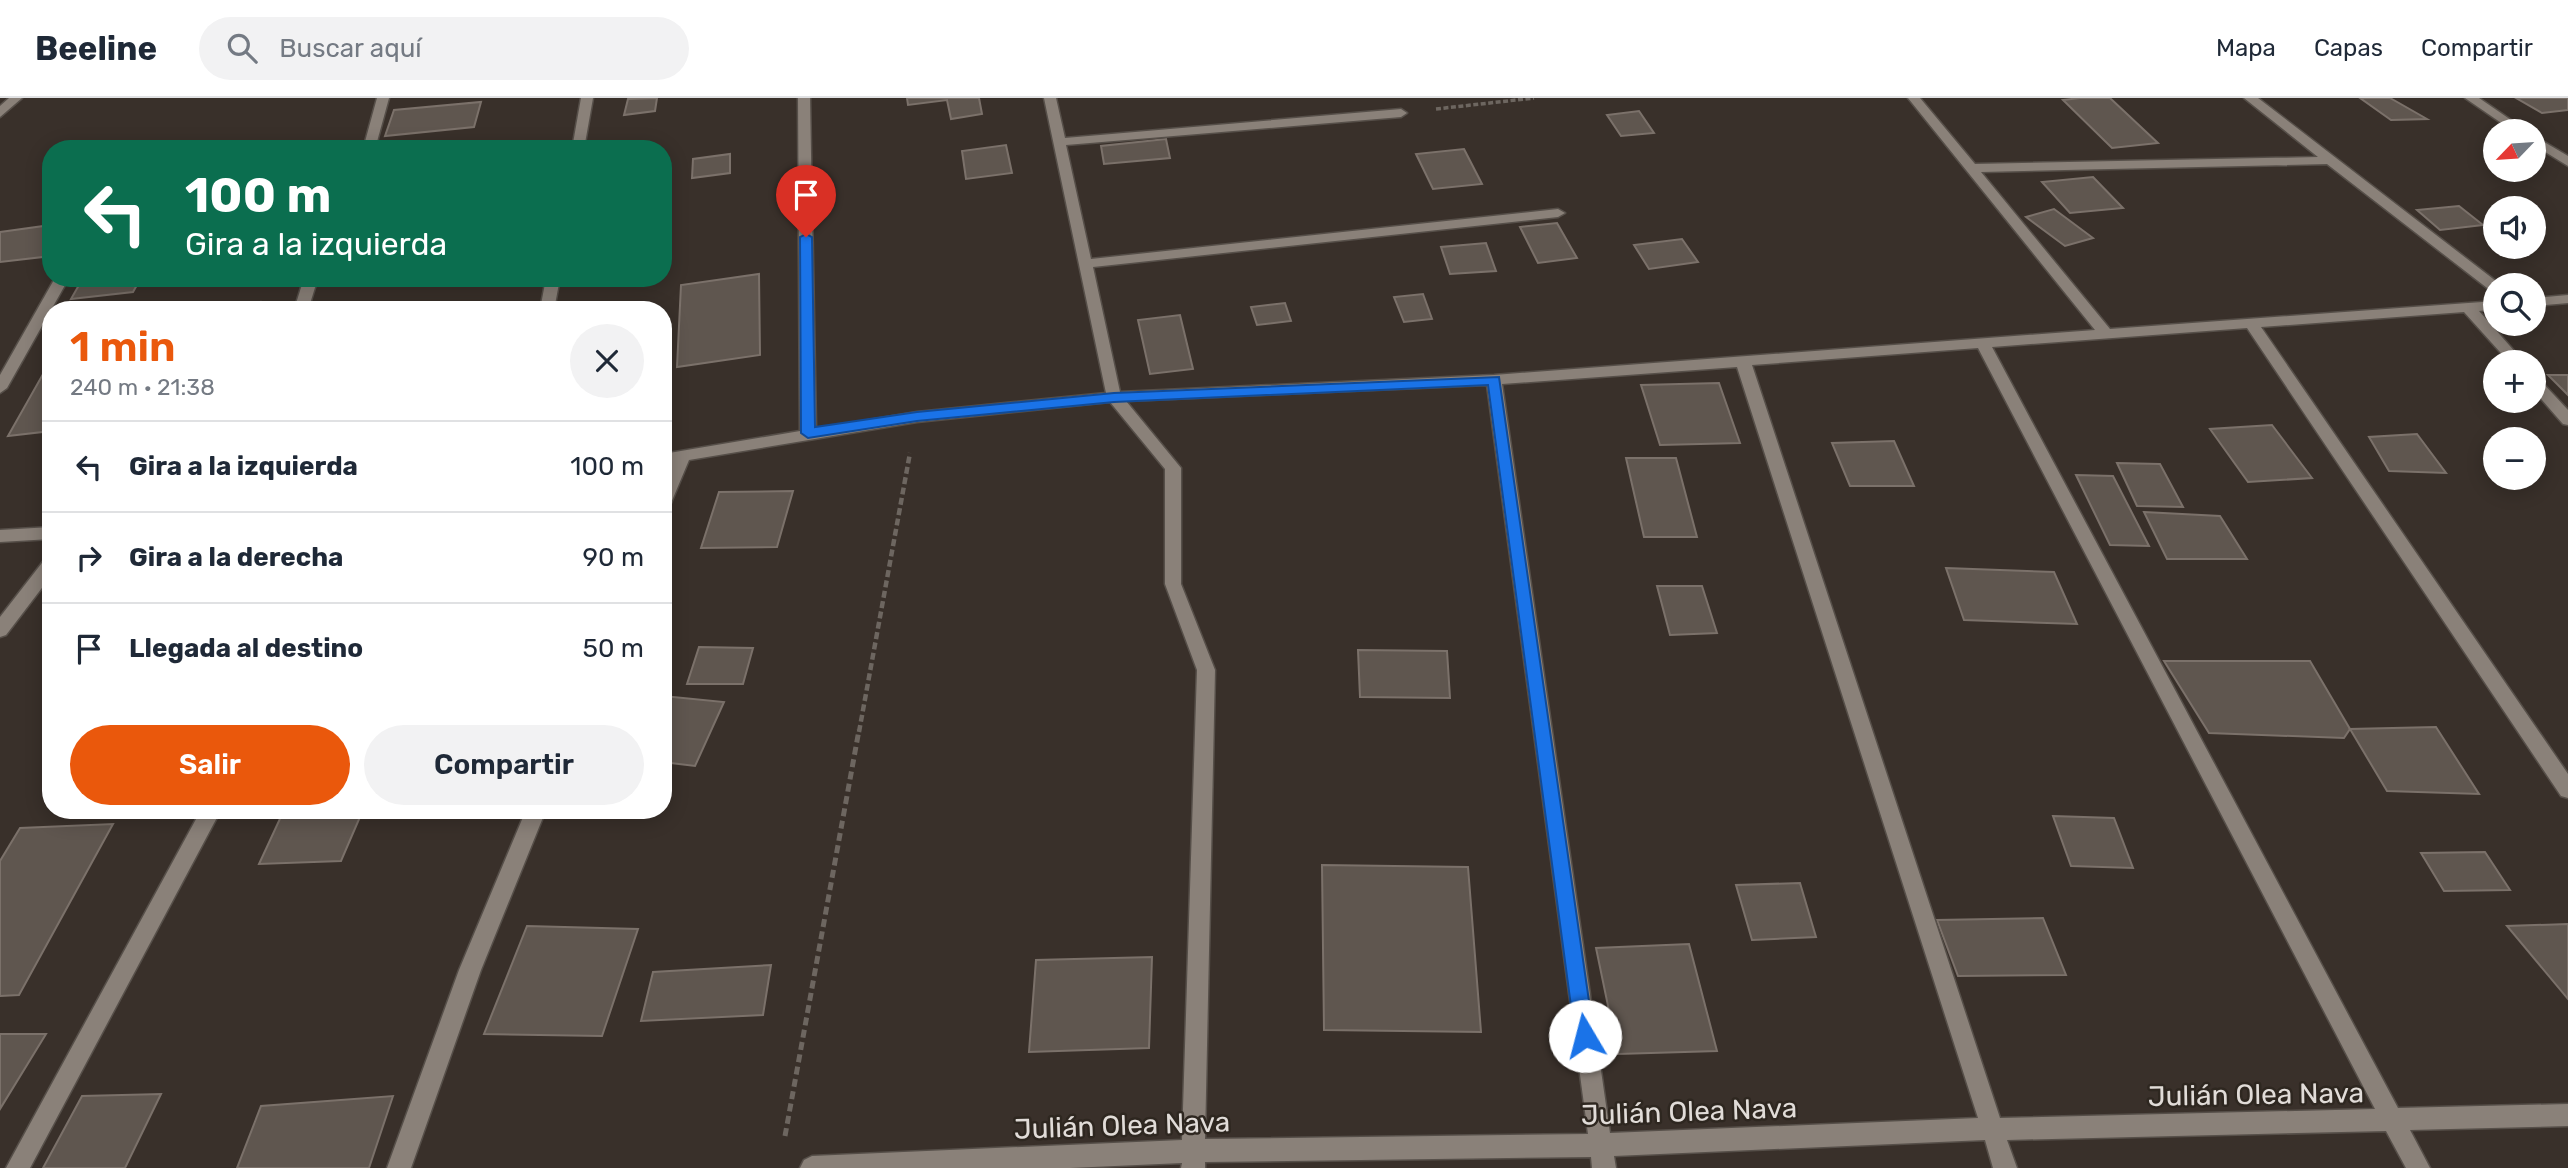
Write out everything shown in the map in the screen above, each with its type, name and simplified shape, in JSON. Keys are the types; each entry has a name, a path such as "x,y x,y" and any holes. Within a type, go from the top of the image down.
{"street":[{"path":"0,113 16,98"},
{"path":"371,140 383,98"},
{"path":"580,140 587,98"},
{"path":"804,98 808,433"},
{"path":"1051,98 1114,397 1173,468 1173,584 1206,670 1193,1159"},
{"path":"1914,98 2106,334"},
{"path":"2250,98 2483,278"},
{"path":"2471,98 2503,119"},
{"path":"1061,142 1401,113"},
{"path":"2546,148 2568,162"},
{"path":"1972,168 2332,160"},
{"path":"1086,264 1558,213"},
{"path":"2546,301 2568,299"},
{"path":"672,458 808,433 917,417 1114,397 1494,380 2483,305"},
{"path":"2468,307 2506,350"},
{"path":"0,387 42,313"},
{"path":"2251,323 2568,790"},
{"path":"1982,342 2418,1168"},
{"path":"1743,361 2005,1168"},
{"path":"1494,380 1604,1168"},
{"path":"2546,395 2568,420"},
{"path":"672,481 682,457"},
{"path":"0,536 42,534"},
{"path":"0,630 42,575"},
{"path":"18,1168 206,819"},
{"path":"399,1168 470,970 532,819"},
{"name":"Julián Olea Nava","path":"812,1168 1193,1159 1991,1129 2568,1115"}],"path":[{"path":"1401,113 1534,98"},
{"path":"784,1141 917,417"}],"building":[{"path":"657,98 655,111 624,115 628,99"},
{"path":"907,98 979,98 982,114 951,119 947,100 908,105"},
{"path":"2110,98 2158,143 2112,148 2063,100"},
{"path":"2360,98 2390,98 2427,119 2391,120"},
{"path":"2516,98 2568,98 2568,110 2542,113"},
{"path":"481,102 474,127 385,136 394,110"},
{"path":"1639,111 1654,133 1621,136 1607,115"},
{"path":"1166,139 1170,158 1104,164 1101,146"},
{"path":"1006,145 1012,173 966,179 962,151"},
{"path":"1464,149 1482,184 1433,189 1416,154"},
{"path":"730,154 730,173 692,178 693,159"},
{"path":"2093,177 2123,208 2070,213 2042,182"},
{"path":"2459,206 2483,225 2440,230 2417,210"},
{"path":"2054,209 2093,238 2065,246 2026,217"},
{"path":"1557,223 1577,258 1538,263 1520,227"},
{"path":"42,226 42,257 0,262 0,232"},
{"path":"1682,239 1698,262 1649,269 1634,245"},
{"path":"1486,243 1496,271 1450,274 1441,247"},
{"path":"759,274 760,355 677,367 681,285"},
{"path":"78,287 136,287 133,292 71,299"},
{"path":"1423,294 1432,319 1404,322 1394,297"},
{"path":"1285,303 1291,321 1257,325 1251,307"},
{"path":"1180,315 1193,369 1150,374 1138,320"},
{"path":"2548,375 2568,375 2568,395"},
{"path":"42,376 42,432 8,436"},
{"path":"1719,383 1740,443 1660,445 1641,385"},
{"path":"2272,425 2312,478 2248,482 2210,429"},
{"path":"2417,434 2446,473 2389,471 2369,437"},
{"path":"1894,441 1914,486 1850,486 1832,443"},
{"path":"1626,458 1676,458 1697,537 1644,537"},
{"path":"2117,463 2160,464 2183,507 2137,506"},
{"path":"2076,475 2113,476 2149,546 2110,545"},
{"path":"793,491 777,547 701,548 719,492"},
{"path":"2144,512 2220,516 2247,559 2167,559"},
{"path":"1946,568 2054,572 2077,624 1964,620"},
{"path":"1657,586 1702,586 1717,633 1670,635"},
{"path":"699,647 753,648 743,684 687,684"},
{"path":"1358,650 1447,651 1450,698 1360,697"},
{"path":"2164,661 2310,661 2350,729 2344,738 2209,733"},
{"path":"672,697 724,702 695,766 672,763"},
{"path":"2436,727 2479,794 2387,791 2350,729"},
{"path":"2053,816 2114,818 2133,868 2071,866"},
{"path":"280,819 359,819 341,861 259,864"},
{"path":"113,824 19,995 0,996 0,861 20,828"},
{"path":"2485,852 2510,890 2444,891 2421,853"},
{"path":"1322,865 1468,867 1481,1032 1324,1030"},
{"path":"1800,883 1816,937 1752,940 1736,885"},
{"path":"2043,918 2066,975 1958,976 1937,920"},
{"path":"2568,924 2568,999 2507,926"},
{"path":"527,926 638,929 602,1036 484,1034"},
{"path":"1689,944 1717,1051 1618,1054 1596,948"},
{"path":"1152,957 1149,1048 1029,1052 1036,960"},
{"path":"771,965 763,1015 641,1021 653,972"},
{"path":"0,1034 46,1034 0,1109"},
{"path":"161,1094 125,1168 43,1168 82,1096"},
{"path":"393,1096 369,1168 237,1168 261,1106"}],"route":[{"path":"806,237 808,433 917,417 1114,397 1494,380 1585,1036"}]}
